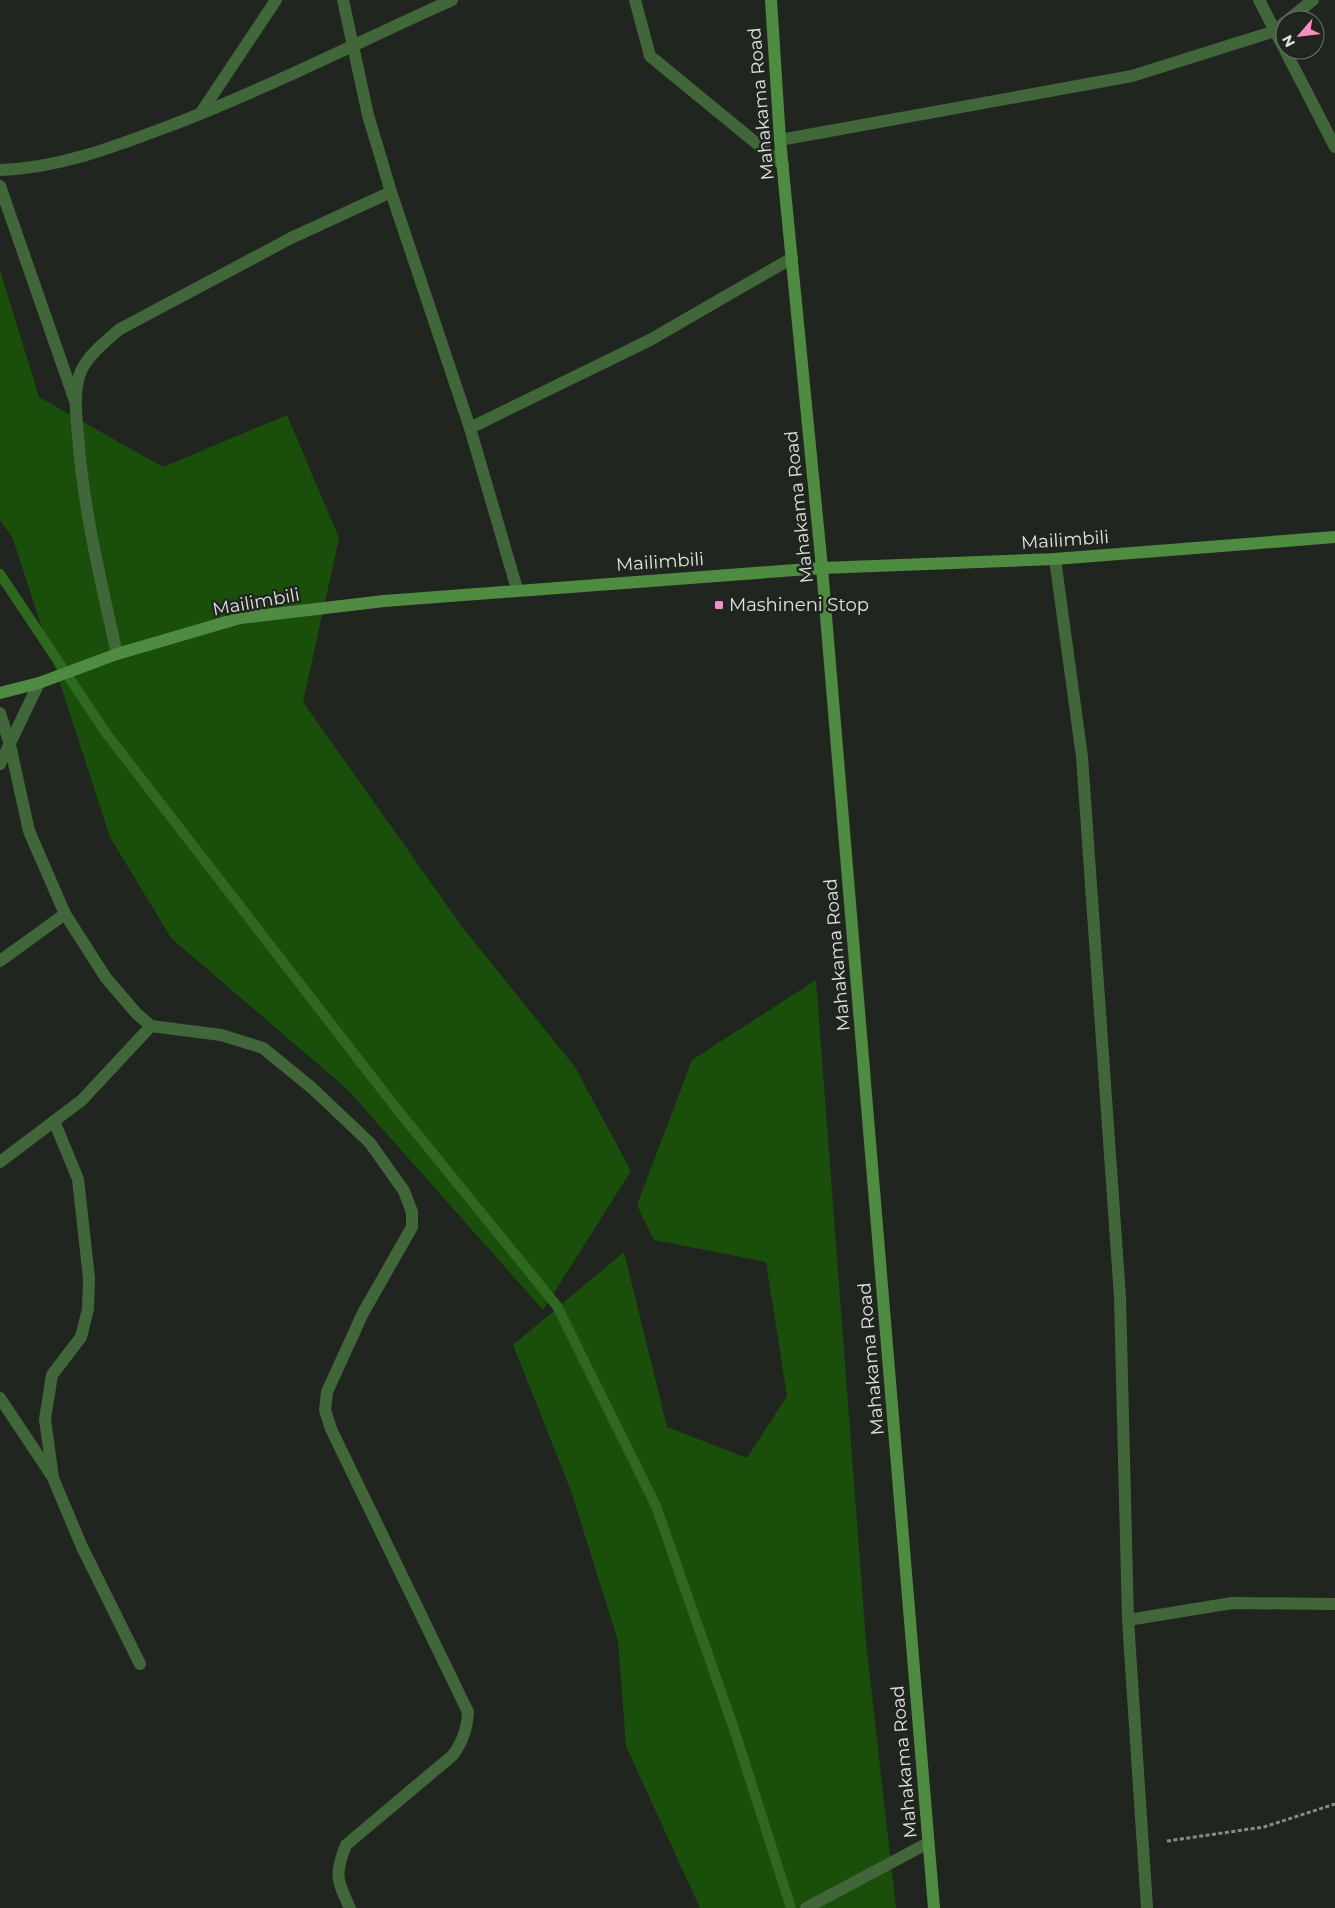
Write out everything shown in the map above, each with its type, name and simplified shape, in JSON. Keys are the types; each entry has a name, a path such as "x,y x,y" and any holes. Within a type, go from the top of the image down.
{"street":[{"path":"200,114 276,0"},
{"path":"343,0 368,115 391,192 470,428 517,589"},
{"path":"0,170 27,169 101,152 200,114 452,0"},
{"path":"635,0 650,56 783,165"},
{"name":"Mahakama Road","path":"770,0 780,140 822,568 934,1908"},
{"path":"1259,0 1275,20"},
{"path":"1300,10 1313,0"},
{"path":"780,140 1132,76 1275,28"},
{"path":"1296,60 1335,145"},
{"path":"0,186 75,401 79,457 92,544 117,654"},
{"path":"75,401 81,371 97,349 120,329 292,238 391,192"},
{"path":"470,428 650,340 792,258"},
{"name":"Mailimbili","path":"0,693 39,683 117,654 240,618 384,600 822,568 1055,559 1335,536"},
{"path":"1055,559 1082,757 1120,1287 1128,1620 1148,1908"},
{"path":"0,764 39,683"},
{"path":"0,713 10,745 29,831 65,914 106,978 137,1014 151,1026 221,1035 263,1048 312,1088 370,1143 404,1191 412,1212 412,1227 363,1313 327,1392 325,1410 331,1428 468,1712 468,1727 462,1743 453,1755 346,1845 337,1866 339,1884 350,1908"},
{"path":"0,961 65,914"},
{"path":"0,1162 82,1100 151,1026"},
{"path":"54,1121 78,1179 89,1278 88,1309 81,1337 52,1375 45,1419 54,1478"},
{"path":"0,1398 54,1478 82,1548 140,1664"},
{"path":"1128,1620 1232,1603 1335,1604"},
{"path":"806,1908 928,1843"}],"path":[{"path":"1144,1845 1264,1827 1308,1815 1335,1804"}],"green space":[{"path":"0,270 39,397 163,467 287,415 339,538 303,702 463,928 575,1067 631,1171 543,1310 347,1089 171,938 110,837 13,539 0,520"},
{"path":"816,980 866,1642 896,1908 700,1908 626,1746 618,1641 571,1491 513,1345 624,1252 667,1427 747,1458 787,1396 766,1262 654,1240 637,1205 692,1060"}],"waterway":[{"path":"0,574 106,733 396,1108 557,1306 656,1506 734,1729 791,1908"}],"place":[{"name":"Mashineni Stop","path":"719,605"}]}
